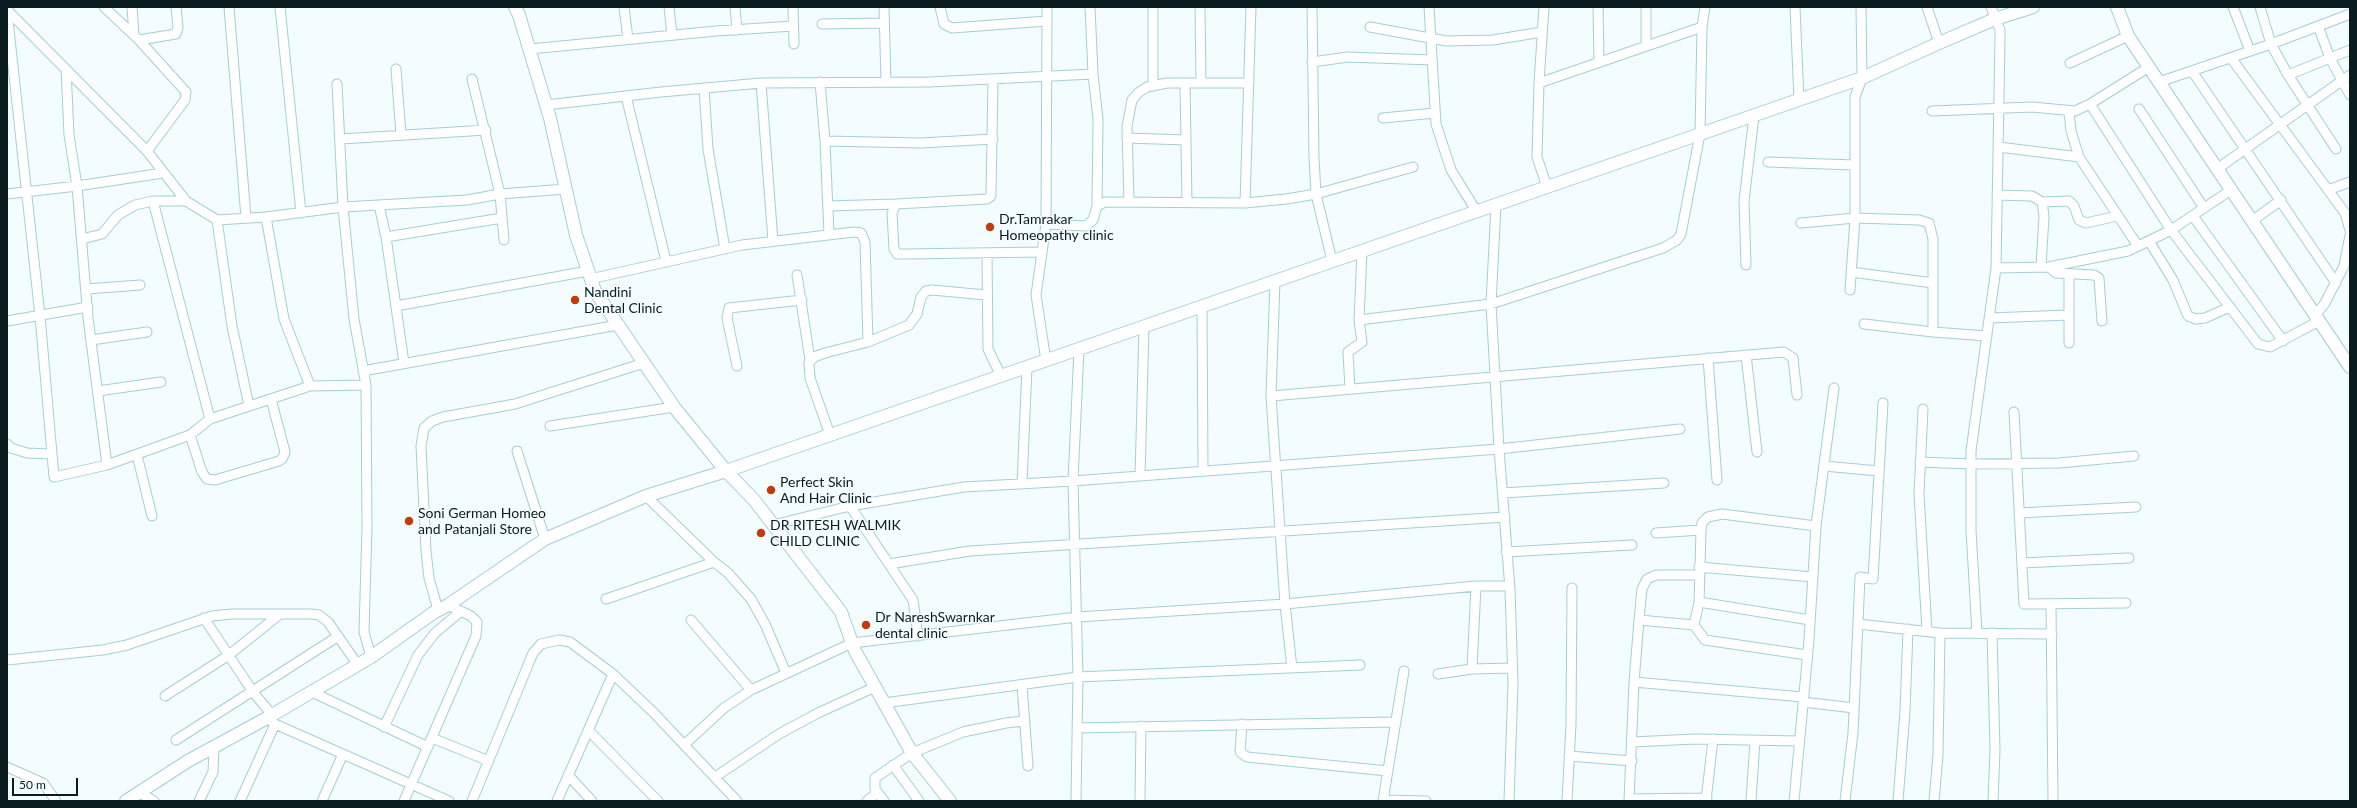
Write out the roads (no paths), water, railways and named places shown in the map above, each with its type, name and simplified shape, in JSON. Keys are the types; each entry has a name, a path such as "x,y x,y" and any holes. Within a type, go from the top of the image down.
{"street":[{"path":"104,7 136,38 186,92 185,100 147,151"},
{"path":"132,7 136,38"},
{"path":"136,38 177,32 176,7"},
{"path":"229,7 246,218"},
{"path":"280,7 301,213"},
{"path":"515,7 530,49 546,105 576,235 595,291 674,407 726,471 754,500 840,612 852,643 875,688 912,753 950,801"},
{"path":"624,7 628,39"},
{"path":"670,7 672,35"},
{"path":"735,7 736,30"},
{"path":"793,7 794,44"},
{"path":"884,7 886,82"},
{"path":"940,7 944,24 952,28 1047,21"},
{"path":"1046,360 1036,295 1046,224 1048,77 1047,7"},
{"path":"1046,224 1086,226 1093,220 1097,206 1098,119 1093,74 1090,7"},
{"path":"1153,7 1153,86"},
{"path":"1200,7 1201,83"},
{"path":"1245,203 1251,7"},
{"path":"1312,7 1316,194 1332,261"},
{"path":"1429,7 1435,113 1439,138 1451,170 1477,212"},
{"path":"1544,7 1539,82 1537,157 1546,187"},
{"path":"1598,7 1599,62"},
{"path":"1646,7 1646,46"},
{"path":"1359,320 1491,304 1673,244 1682,234 1700,134 1702,27 1705,7"},
{"path":"1795,7 1798,100"},
{"path":"1850,290 1854,218 1855,97 1862,78 1861,7"},
{"path":"1927,7 1939,43"},
{"path":"1977,633 1971,530 1971,464 1976,402 1996,268 2000,107 2000,30 1991,7"},
{"path":"126,801 138,792 214,747 271,719 312,692 371,657 545,538 646,496 726,471 1862,78 1995,19 2033,7"},
{"path":"2117,7 2128,36 2350,367"},
{"path":"2233,7 2250,51"},
{"path":"2260,7 2271,44 2288,75 2336,149"},
{"path":"7,11 147,151 186,202 216,220 266,217 343,207 466,200 500,194 566,188"},
{"path":"7,11 40,316 54,477 107,465 137,455 190,435 210,419 310,386 366,385"},
{"path":"2159,82 2271,44 2350,14"},
{"path":"822,24 884,23"},
{"path":"530,49 672,35 794,26"},
{"path":"2318,26 2330,58 2350,95"},
{"path":"1370,27 1432,40 1493,40 1542,32"},
{"path":"1539,82 1702,27"},
{"path":"2070,63 2128,36"},
{"path":"2288,75 2350,50"},
{"path":"1312,62 1348,57 1432,60"},
{"path":"2231,58 2345,213 2350,230"},
{"path":"1932,111 2000,107 2050,107 2069,111 2080,110 2149,67"},
{"path":"66,69 69,135 77,186 91,340 107,465"},
{"path":"396,69 401,136"},
{"path":"2192,71 2247,148 2336,283"},
{"path":"546,105 761,83 886,82 1048,77 1093,74"},
{"path":"2217,169 2306,104 2350,75"},
{"path":"472,79 486,130 500,194 504,240"},
{"path":"828,206 987,199 992,194 993,79"},
{"path":"820,82 825,141 829,235"},
{"path":"761,83 773,241"},
{"path":"1185,83 1187,202"},
{"path":"1129,202 1127,138 1128,118 1132,100 1138,93 1153,86 1185,83 1249,83"},
{"path":"338,84 343,207 354,319 366,385 367,528 364,632 371,657"},
{"path":"704,88 710,164 725,249"},
{"path":"626,96 666,261"},
{"path":"2090,104 2171,230 2261,346 2270,346 2282,341 2317,318 2344,266 2350,234"},
{"path":"2139,109 2204,208"},
{"path":"2069,111 2071,131 2079,157 2138,246"},
{"path":"1383,118 1435,113"},
{"path":"1746,265 1744,201 1754,116"},
{"path":"341,139 486,130"},
{"path":"1127,138 1186,140"},
{"path":"825,141 921,143 993,139"},
{"path":"1998,148 2079,157"},
{"path":"1768,162 1854,165"},
{"path":"1097,206 1106,202 1245,203 1316,194 1413,167"},
{"path":"7,194 77,186 163,173"},
{"path":"2328,190 2350,182"},
{"path":"1996,268 2045,267 2128,251 2171,230 2231,190"},
{"path":"1997,195 2032,196 2042,202 2069,201 2074,206 2079,220 2086,223 2118,216"},
{"path":"2252,221 2281,200"},
{"path":"82,239 102,234 125,209 153,201 186,202"},
{"path":"153,201 210,419"},
{"path":"2042,202 2044,216 2045,267"},
{"path":"896,204 892,213 894,249 897,254 1042,252"},
{"path":"379,205 386,238 404,363"},
{"path":"1496,205 1491,304 1499,448 1510,591 1512,668 1509,801"},
{"path":"2193,216 2282,341"},
{"path":"266,217 284,320 310,386"},
{"path":"386,238 502,218"},
{"path":"1801,223 1854,218 1919,220 1929,222 1933,239 1933,332"},
{"path":"216,220 232,326 249,406"},
{"path":"396,306 589,275 773,241 854,232 864,236 868,342"},
{"path":"2149,241 2173,280 2188,316 2196,319 2205,318 2230,307"},
{"path":"1350,389 1347,355 1350,349 1360,345 1362,342 1359,320 1362,251"},
{"path":"987,253 986,295 988,349 1001,376"},
{"path":"2045,267 2053,272 2094,275 2099,278 2102,321"},
{"path":"1851,272 1933,283"},
{"path":"2069,274 2069,343"},
{"path":"798,275 810,360 810,378 830,435"},
{"path":"1275,281 1271,396 1285,604 1292,668"},
{"path":"86,289 140,285"},
{"path":"810,360 825,353 868,342 909,326 917,314 921,297 926,291 932,290 986,295"},
{"path":"736,366 727,318 729,308 802,300"},
{"path":"1202,306 1203,471"},
{"path":"7,321 88,307"},
{"path":"1989,318 2069,315"},
{"path":"1864,324 1933,332 1987,336"},
{"path":"363,371 618,325"},
{"path":"1140,476 1144,327"},
{"path":"91,340 147,332"},
{"path":"1076,801 1078,678 1073,481 1079,349"},
{"path":"1271,396 1784,352 1791,354 1794,358 1796,395"},
{"path":"1746,355 1757,452"},
{"path":"1708,358 1717,480"},
{"path":"443,608 429,578 426,551 420,446 424,428 432,421 443,417 515,404 644,363"},
{"path":"1022,484 1027,367"},
{"path":"98,391 161,382"},
{"path":"1794,801 1810,620 1816,526 1834,388"},
{"path":"190,435 203,476 207,479 215,480 279,461 282,459 285,452 271,399"},
{"path":"1845,801 1854,708 1860,577 1873,578 1883,403"},
{"path":"550,426 674,407"},
{"path":"1923,409 1919,494 1927,631"},
{"path":"2014,412 2024,604 2126,603"},
{"path":"773,526 850,506 964,487 1073,481 1499,448 1680,429"},
{"path":"7,444 11,448 27,453 52,454"},
{"path":"517,451 545,538"},
{"path":"137,455 152,516"},
{"path":"1920,462 1971,464 2059,463 2134,456"},
{"path":"1824,466 1879,471"},
{"path":"1503,494 1664,484"},
{"path":"646,496 714,562 728,573 751,598 765,624 786,673"},
{"path":"850,506 913,600 918,636"},
{"path":"2020,513 2136,507"},
{"path":"1807,655 1705,640 1694,625 1699,602 1701,530 1702,523 1708,517 1722,514 1816,526"},
{"path":"889,564 970,551 1505,517"},
{"path":"1656,533 1701,530"},
{"path":"1506,552 1632,545"},
{"path":"2022,563 2129,558"},
{"path":"606,599 714,562"},
{"path":"1713,739 1707,800 1630,800 1634,682 1642,589 1647,579 1656,575 1699,571 1813,577"},
{"path":"1567,801 1572,588"},
{"path":"684,745 724,708 751,690 852,643 1077,616 1285,604 1477,590 1510,591"},
{"path":"1472,669 1477,590"},
{"path":"1699,602 1810,620"},
{"path":"2051,604 2053,801"},
{"path":"404,801 476,636 477,622 471,616 443,608"},
{"path":"384,727 418,655 435,633 460,612"},
{"path":"7,660 103,650 157,635 204,618 232,614 280,614 318,615 328,622 337,637 358,665"},
{"path":"165,696 229,655 280,614"},
{"path":"204,618 271,719 343,754 449,801"},
{"path":"690,620 751,690"},
{"path":"1639,620 1694,625"},
{"path":"1858,624 1940,633 2052,634"},
{"path":"1898,801 1906,711 1908,629"},
{"path":"1934,801 1938,755 1940,633"},
{"path":"1992,633 1995,750 1993,801"},
{"path":"176,740 337,637"},
{"path":"472,801 533,653 540,644 559,640 570,642 612,674 684,745 737,801"},
{"path":"884,703 1078,678 1360,665"},
{"path":"1438,674 1472,669 1512,668"},
{"path":"1404,671 1394,722 1383,801 1426,801"},
{"path":"556,801 612,674"},
{"path":"1634,682 1803,699 1854,708"},
{"path":"1022,685 1028,766"},
{"path":"715,777 779,734 818,713 875,688"},
{"path":"312,692 428,747"},
{"path":"240,801 271,719"},
{"path":"884,801 877,793 874,784 875,778 912,753 963,732 1006,723 1024,721"},
{"path":"1077,728 1223,724 1394,722"},
{"path":"1240,724 1240,752 1247,757 1388,771"},
{"path":"1140,801 1141,726"},
{"path":"588,730 658,801"},
{"path":"432,738 489,761"},
{"path":"1632,742 1713,739 1799,741"},
{"path":"1751,801 1755,740"},
{"path":"199,801 213,772 214,747"},
{"path":"322,801 343,754"},
{"path":"1569,756 1632,761"},
{"path":"893,765 919,801"},
{"path":"7,767 39,781 56,801"},
{"path":"568,775 592,801"},
{"path":"138,792 154,801"},
{"path":"867,801 877,793"}],"place":[{"name":"Dr.Tamrakar Homeopathy clinic","path":"990,227"},
{"name":"Nandini Dental Clinic","path":"575,300"},
{"name":"Perfect Skin And Hair Clinic","path":"771,490"},
{"name":"Soni German Homeo and Patanjali Store","path":"409,521"},
{"name":"DR RITESH WALMIK CHILD CLINIC","path":"761,533"},
{"name":"Dr NareshSwarnkar dental clinic","path":"866,625"}]}
